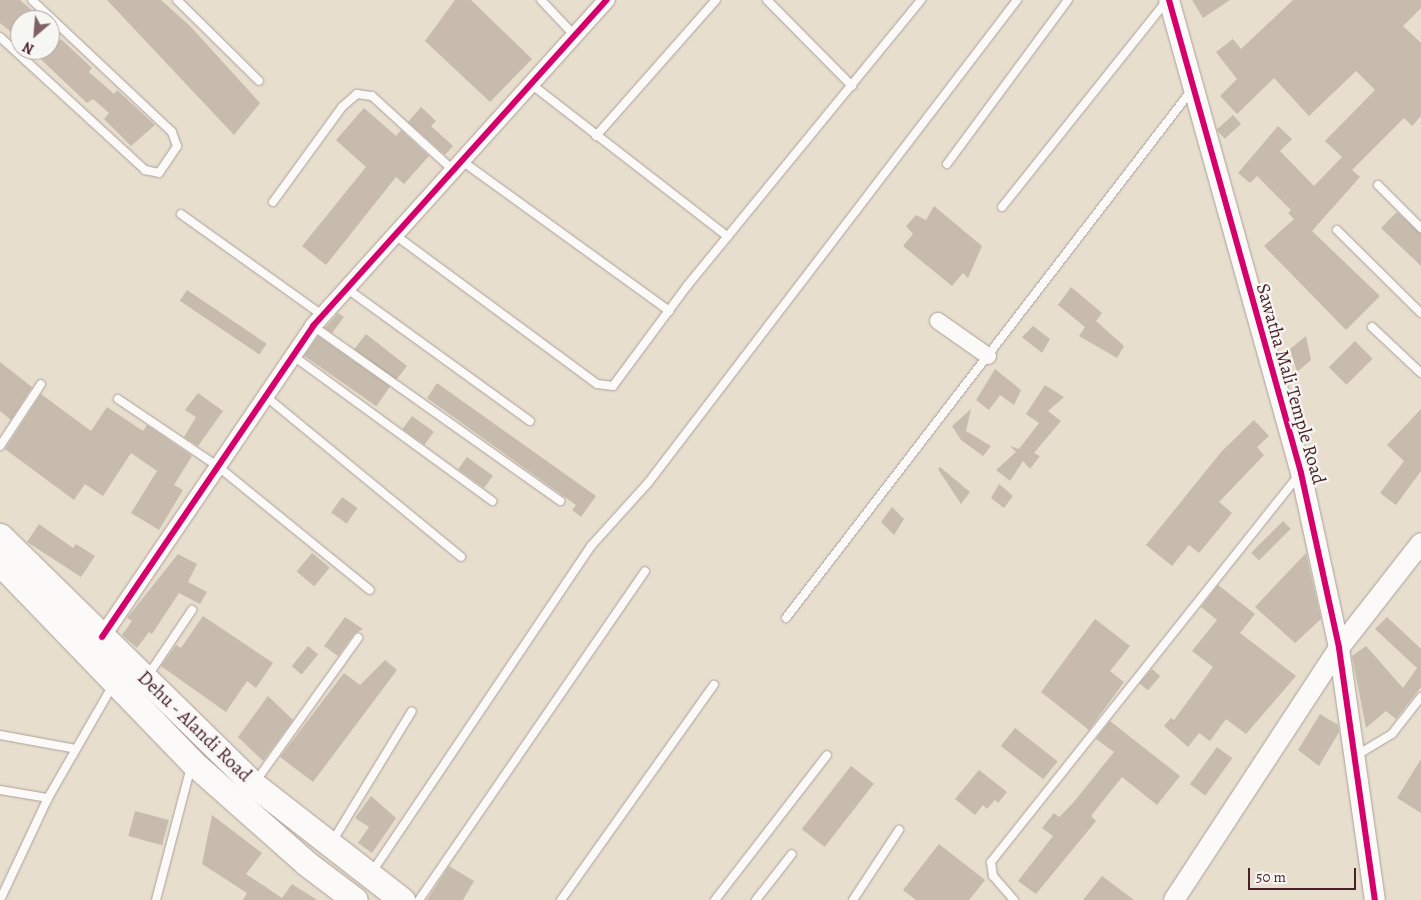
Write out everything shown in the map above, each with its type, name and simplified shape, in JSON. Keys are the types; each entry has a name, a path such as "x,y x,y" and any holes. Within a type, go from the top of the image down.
{"main road":[{"name":"Dehu - Alandi Road","path":"0,536 121,671 192,762 306,864 355,900"},
{"name":"Dehu - Alandi Road","path":"0,563 97,646"},
{"name":"Dehu - Alandi Road","path":"121,671 144,680 254,784 330,846 402,900"}],"street":[{"path":"97,646 263,394 317,320 608,0"},
{"name":"Sawatha Mali Temple Road","path":"1168,0 1191,91 1301,473 1339,648 1375,900"},
{"path":"938,321 988,356"},
{"path":"1174,900 1339,648 1421,543"}],"lane":[{"path":"0,37 145,170 159,173 177,146 172,132 32,0"},
{"path":"177,0 259,81"},
{"path":"541,0 575,36"},
{"path":"596,136 716,0"},
{"path":"768,0 852,86"},
{"path":"395,234 606,388 620,378 669,311 921,0"},
{"path":"370,876 591,546 648,483 1017,0"},
{"path":"947,164 1068,0"},
{"path":"1002,207 1168,0"},
{"path":"531,84 728,237"},
{"path":"786,618 1191,91"},
{"path":"273,202 342,107 357,94 372,96 458,165 669,311"},
{"path":"1378,185 1421,228"},
{"path":"181,214 317,320 560,502"},
{"path":"1337,230 1421,313"},
{"path":"346,288 530,421"},
{"path":"1372,328 1421,373"},
{"path":"291,354 492,501"},
{"path":"0,446 41,384"},
{"path":"263,394 462,557"},
{"path":"118,398 216,465 370,590"},
{"path":"1014,900 993,876 991,862 1301,473"},
{"path":"419,900 645,571"},
{"path":"144,680 192,610"},
{"path":"254,784 358,638"},
{"path":"0,900 48,798 121,671"},
{"path":"562,900 714,685"},
{"path":"1354,756 1392,734 1421,697"},
{"path":"330,846 412,711"},
{"path":"0,735 76,749"},
{"path":"715,900 827,755"},
{"path":"156,900 192,762"},
{"path":"0,790 48,798"},
{"path":"853,900 899,830"},
{"path":"756,900 792,854"}],"building":[{"path":"0,0 20,0 32,10 10,10 10,31 0,23"},
{"path":"107,0 161,0 190,26 260,103 234,135"},
{"path":"455,0 471,0 532,59 490,102 425,41"},
{"path":"1192,0 1230,0 1203,18"},
{"path":"1293,0 1421,0 1421,8 1403,26 1421,43 1421,116 1412,126 1404,118 1352,170 1360,177 1312,231 1380,296 1346,330 1264,246 1294,219 1288,213 1291,210 1257,176 1250,183 1238,173 1278,126 1292,139 1280,151 1314,186 1342,157 1325,141 1375,90 1356,71 1309,116 1274,78 1237,114 1220,96 1237,79 1216,52 1233,39 1241,49"},
{"path":"61,39 92,68 89,72 114,94 117,90 155,125 131,146 104,119 109,113 93,99 87,103 42,60 60,60"},
{"path":"421,107 436,121 431,126 453,146 445,155 408,122"},
{"path":"364,108 396,136 401,130 429,156 404,184 396,177 326,265 302,246 366,167 336,140"},
{"path":"1233,115 1241,124 1225,139 1217,130"},
{"path":"934,206 982,246 968,278 963,273 952,286 903,246 913,234 906,226 916,215 926,220"},
{"path":"1397,212 1421,234 1421,266 1381,228"},
{"path":"1071,287 1102,313 1096,321 1124,346 1117,358 1079,336 1085,327 1058,305"},
{"path":"187,290 267,344 259,354 180,301"},
{"path":"338,313 344,317 332,333 325,328"},
{"path":"1033,326 1050,339 1042,353 1022,337"},
{"path":"366,334 407,366 395,381 354,349"},
{"path":"318,336 390,386 376,406 304,356"},
{"path":"1306,336 1311,360 1297,372 1290,349"},
{"path":"1355,341 1373,359 1347,385 1329,367"},
{"path":"0,362 32,387 11,420 0,411"},
{"path":"995,369 1021,390 1014,405 1000,395 989,410 976,400"},
{"path":"437,383 596,496 581,517 572,510 576,505 427,398"},
{"path":"1045,385 1064,397 1048,411 1061,421 1034,453 1040,456 1030,469 1023,461 1010,481 996,470 1016,452 1010,446 1019,449 1039,423 1026,414"},
{"path":"198,393 223,411 198,446 184,437 196,417 185,410"},
{"path":"41,394 91,431 107,407 143,431 147,425 192,456 174,485 183,490 159,530 131,513 157,471 131,453 103,496 85,484 74,500 5,449"},
{"path":"971,409 966,431 991,446 983,456 961,440 952,426"},
{"path":"1421,409 1421,471 1396,505 1380,493 1404,461 1387,445"},
{"path":"412,416 434,432 424,445 403,429"},
{"path":"1254,420 1269,436 1257,447 1264,455 1219,502 1232,513 1199,553 1189,545 1172,566 1146,545 1222,451"},
{"path":"467,457 493,476 484,488 458,469"},
{"path":"940,467 970,492 961,504 938,469"},
{"path":"999,484 1013,496 1004,508 991,498"},
{"path":"342,497 358,508 347,523 331,513"},
{"path":"892,507 904,519 894,535 881,522"},
{"path":"1283,521 1291,529 1259,561 1251,553"},
{"path":"39,524 73,548 76,544 95,556 81,577 27,542"},
{"path":"312,553 330,568 314,586 297,571"},
{"path":"1306,553 1321,619 1295,643 1255,607"},
{"path":"178,554 197,564 188,582 207,592 200,604 179,593 152,634 149,632 137,648 122,635 132,621 127,618"},
{"path":"1218,585 1255,614 1240,633 1296,676 1246,734 1226,719 1210,741 1199,733 1188,747 1164,726 1171,718 1174,720 1213,667 1192,651 1217,620 1201,607"},
{"path":"203,616 273,663 256,688 247,681 226,712 161,666 176,645 181,648"},
{"path":"345,617 363,629 354,634 338,656 324,646"},
{"path":"1387,617 1421,649 1421,687 1396,719 1386,711 1366,728 1352,656 1366,646 1403,688 1417,668 1375,629"},
{"path":"1095,619 1130,646 1110,671 1124,682 1089,730 1041,692"},
{"path":"308,646 318,654 302,674 292,666"},
{"path":"385,660 397,670 313,782 280,757 344,673 360,685"},
{"path":"1152,669 1160,676 1148,691 1140,683"},
{"path":"268,696 293,720 263,761 238,737"},
{"path":"1320,714 1338,725 1339,732 1319,766 1298,750"},
{"path":"1110,721 1180,776 1157,805 1122,777 1091,816 1096,821 1036,894 1018,881 1053,836 1042,828 1054,813 1059,817 1073,803 1114,752 1096,739"},
{"path":"1015,728 1058,761 1043,779 1001,746"},
{"path":"1217,747 1232,758 1205,795 1190,784"},
{"path":"1421,759 1421,813 1397,798"},
{"path":"851,766 874,784 825,847 802,829"},
{"path":"979,770 1007,792 998,803 995,800 987,809 983,805 975,815 955,799"},
{"path":"371,796 396,818 372,853 358,843 369,827 355,818"},
{"path":"135,811 169,820 162,845 128,836"},
{"path":"212,815 262,853 246,874 282,898 292,884 317,900 243,900 247,893 202,864"},
{"path":"939,844 985,880 969,900 916,900 903,890"},
{"path":"449,866 474,881 463,900 427,900"},
{"path":"1102,876 1134,900 1083,900"}],"cycle path":[{"path":"102,637 313,326 607,0"},
{"path":"1169,0 1301,473 1339,648 1375,900"}]}
